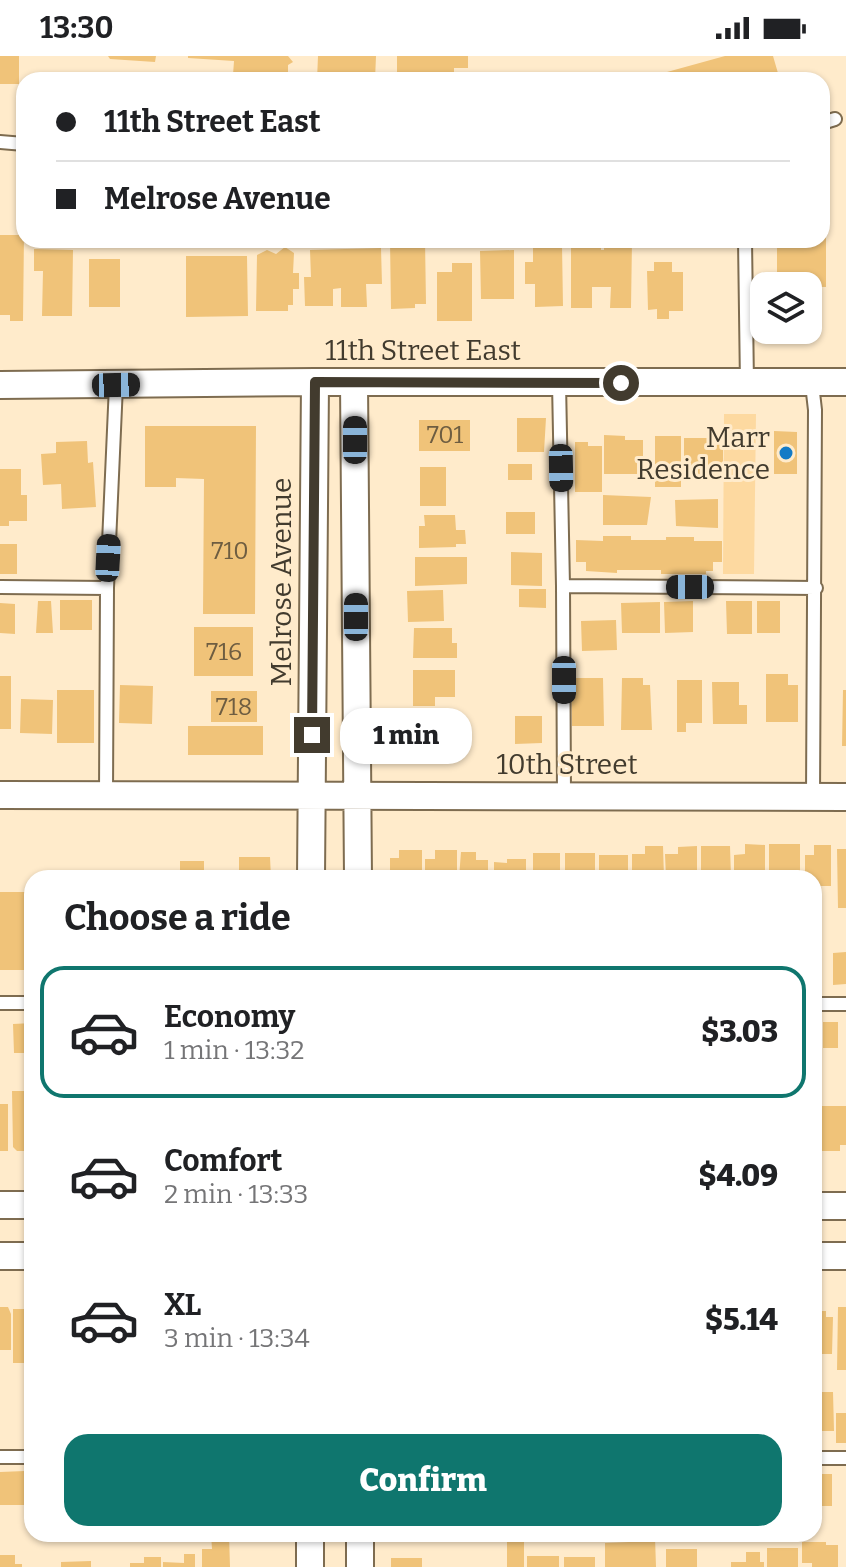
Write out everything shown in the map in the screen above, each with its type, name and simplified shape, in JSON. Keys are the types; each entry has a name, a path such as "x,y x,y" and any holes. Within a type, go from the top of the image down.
{"street":[{"name":"Melrose Avenue","path":"311,870 315,382"},
{"path":"354,382 358,870"},
{"name":"11th Street East","path":"0,385 846,382"},
{"name":"10th Street","path":"0,795 846,797"},
{"path":"0,1205 24,1205"},
{"path":"822,1206 846,1206"},
{"path":"0,1256 24,1256"},
{"path":"822,1256 846,1256"},
{"path":"310,1542 310,1567"},
{"path":"360,1542 360,1567"}],"lane":[{"path":"745,248 747,384"},
{"path":"559,383 564,797"},
{"path":"812,384 815,410 816,588 813,797"},
{"path":"106,795 107,588 116,385"},
{"path":"563,586 816,588"},
{"path":"0,587 107,588"},
{"path":"0,1003 24,1003"},
{"path":"822,1004 846,1004"},
{"path":"0,1457 24,1457"},
{"path":"822,1458 846,1458"}],"shaded area":[{"path":"724,414 756,414 754,574 723,574"}],"building":[{"path":"0,56 19,56 16,84 0,84"},
{"path":"108,56 156,56 155,62 110,59"},
{"path":"288,56 293,62 288,65 288,72 233,72 234,61 188,58"},
{"path":"318,56 376,56 375,72 317,72"},
{"path":"397,56 468,56 468,68 454,68 454,72 397,72"},
{"path":"725,56 773,56 778,72 667,72"},
{"path":"0,235 16,235 16,248 24,248 23,321 10,321 10,315 0,315"},
{"path":"284,248 294,253 293,273 299,273 299,289 293,289 293,305 288,305 288,311 256,311 257,255 267,250 276,254"},
{"path":"381,248 382,284 366,284 367,307 341,307 341,288 333,289 333,306 305,306 304,277 311,277 310,250"},
{"path":"390,248 425,248 426,304 415,304 415,308 391,309"},
{"path":"533,248 562,248 563,306 535,307 535,284 525,284 525,262 533,262"},
{"path":"571,248 632,248 631,308 610,308 611,287 592,287 592,308 571,308"},
{"path":"777,248 826,248 826,287 822,287 822,272 777,272"},
{"path":"34,249 73,250 72,316 42,316 43,271 34,271"},
{"path":"514,250 514,299 481,299 480,251"},
{"path":"186,256 247,256 248,316 186,317"},
{"path":"89,259 120,259 120,307 89,307"},
{"path":"654,262 672,262 672,272 683,272 683,311 669,311 669,319 657,319 657,309 648,310 647,271 654,271"},
{"path":"452,263 472,263 472,321 437,321 437,272 452,272"},
{"path":"517,418 546,418 544,452 517,452"},
{"path":"419,420 470,420 470,451 419,451"},
{"path":"145,426 256,426 255,614 203,614 204,479 176,478 176,487 145,487"},
{"name":"Marr Residence","path":"774,431 797,432 797,474 774,474"},
{"path":"604,435 643,440 643,474 604,474"},
{"path":"655,436 681,436 681,487 655,487"},
{"path":"684,438 723,438 723,477 684,477"},
{"path":"87,441 88,463 93,462 96,507 62,509 61,484 43,485 41,454 56,453 56,442"},
{"path":"575,442 602,446 602,492 575,492"},
{"path":"508,464 532,464 532,480 508,480"},
{"path":"420,467 446,467 446,506 420,506"},
{"path":"0,469 21,469 21,495 27,495 27,521 9,521 9,526 0,526"},
{"path":"603,495 651,497 647,525 603,525"},
{"path":"718,499 718,528 676,526 675,500"},
{"path":"506,512 535,512 535,534 506,534"},
{"path":"424,515 455,515 456,530 465,530 466,544 419,548 419,526 425,526"},
{"path":"603,536 631,536 631,540 694,537 694,541 722,541 722,562 713,562 713,571 706,571 706,574 661,574 661,570 617,570 617,573 586,571 586,562 576,562 576,540 603,541"},
{"path":"0,544 17,544 17,574 0,574"},
{"path":"511,552 542,553 542,586 511,585"},
{"path":"415,557 467,557 467,584 415,586"},
{"path":"519,589 546,589 546,608 519,607"},
{"path":"443,590 444,621 408,622 407,591"},
{"path":"60,600 92,600 92,630 60,630"},
{"path":"38,601 51,601 53,633 36,633"},
{"path":"693,601 693,632 665,633 664,602"},
{"path":"726,601 752,601 752,634 727,634"},
{"path":"757,601 780,601 780,633 757,633"},
{"path":"660,602 660,633 622,633 621,603"},
{"path":"0,603 15,604 15,634 0,633"},
{"path":"616,620 617,650 582,651 581,621"},
{"path":"194,627 253,627 253,676 194,676"},
{"path":"414,628 452,628 452,643 457,643 457,658 413,658"},
{"path":"413,670 455,670 455,697 435,697 435,706 413,706"},
{"path":"766,674 788,674 788,685 798,685 798,722 766,722"},
{"path":"0,676 11,676 11,729 0,729"},
{"path":"571,678 603,678 604,726 572,726"},
{"path":"622,678 643,678 643,685 650,685 652,730 621,730"},
{"path":"677,680 702,680 702,723 686,723 686,732 677,732"},
{"path":"712,682 739,682 739,705 747,705 747,724 713,724"},
{"path":"120,685 153,686 152,724 119,723"},
{"path":"57,690 94,690 94,743 57,743"},
{"path":"843,690 846,690 846,746 842,746"},
{"path":"211,691 257,691 257,722 211,722"},
{"path":"21,699 53,700 52,734 20,733"},
{"path":"413,716 453,716 453,742 413,742"},
{"path":"515,716 542,716 542,743 515,744"},
{"path":"188,726 263,726 263,755 188,755"},
{"path":"745,844 765,845 765,870 734,870 734,855 745,854"},
{"path":"769,844 800,844 800,870 769,870"},
{"path":"814,845 831,845 831,886 822,886 822,870 805,870 805,855 814,855"},
{"path":"645,846 663,846 664,870 632,870 632,854 645,854"},
{"path":"697,846 697,870 666,870 665,854 678,854 678,847"},
{"path":"701,846 730,846 731,870 701,870"},
{"path":"837,849 846,849 846,908 838,908"},
{"path":"399,850 422,850 422,870 390,870 390,858 399,858"},
{"path":"435,850 457,850 457,870 425,870 425,859 435,859"},
{"path":"461,852 476,852 476,860 488,860 488,870 460,870"},
{"path":"533,853 560,853 560,870 533,870"},
{"path":"565,853 595,853 595,870 565,870"},
{"path":"599,855 628,855 628,870 599,870"},
{"path":"239,857 270,857 271,870 239,870"},
{"path":"507,859 526,859 526,870 494,870 494,862 507,863"},
{"path":"180,861 204,861 204,870 180,870"},
{"path":"0,892 24,892 24,970 0,970"},
{"path":"846,952 846,984 833,985 833,953"},
{"path":"823,1022 838,1022 838,1048 823,1048"},
{"path":"24,1023 24,1053 14,1053 13,1024"},
{"path":"12,1091 24,1091 24,1151 13,1147"},
{"path":"0,1104 8,1104 8,1151 0,1151"},
{"path":"822,1106 846,1106 846,1145 840,1145 840,1151 822,1151"},
{"path":"0,1307 8,1307 11,1314 11,1350 0,1350"},
{"path":"838,1307 846,1307 846,1370 837,1370"},
{"path":"13,1309 24,1309 24,1363 13,1363"},
{"path":"822,1311 826,1311 826,1317 833,1317 832,1354 822,1354"},
{"path":"822,1392 833,1392 834,1431 822,1431"},
{"path":"836,1413 846,1413 846,1443 836,1443"},
{"path":"24,1471 24,1505 0,1505 0,1472"},
{"path":"822,1474 832,1474 832,1506 822,1506"},
{"path":"212,1542 229,1542 230,1567 202,1567 202,1549 212,1549"},
{"path":"507,1542 524,1542 524,1567 507,1567"},
{"path":"655,1542 656,1567 605,1567 605,1543"},
{"path":"802,1542 838,1545 838,1567 812,1567 812,1563 802,1563"},
{"path":"767,1548 798,1548 798,1567 767,1567"},
{"path":"666,1549 697,1549 697,1567 666,1567"},
{"path":"746,1552 760,1552 760,1562 764,1562 764,1567 731,1567 731,1562 746,1562"},
{"path":"184,1554 195,1554 195,1567 163,1567 163,1562 184,1563"},
{"path":"0,1555 15,1555 15,1564 22,1564 22,1567 0,1567"},
{"path":"527,1556 559,1556 559,1567 527,1567"},
{"path":"144,1557 161,1557 161,1567 130,1567 130,1563 144,1563"},
{"path":"564,1557 595,1557 595,1567 564,1567"},
{"path":"391,1558 422,1558 422,1567 391,1567"},
{"path":"91,1561 91,1567 61,1567 61,1562"}],"place":[{"name":"Marr Residence","path":"786,453"}],"route":[{"path":"312,735 315,382 621,383"}]}
